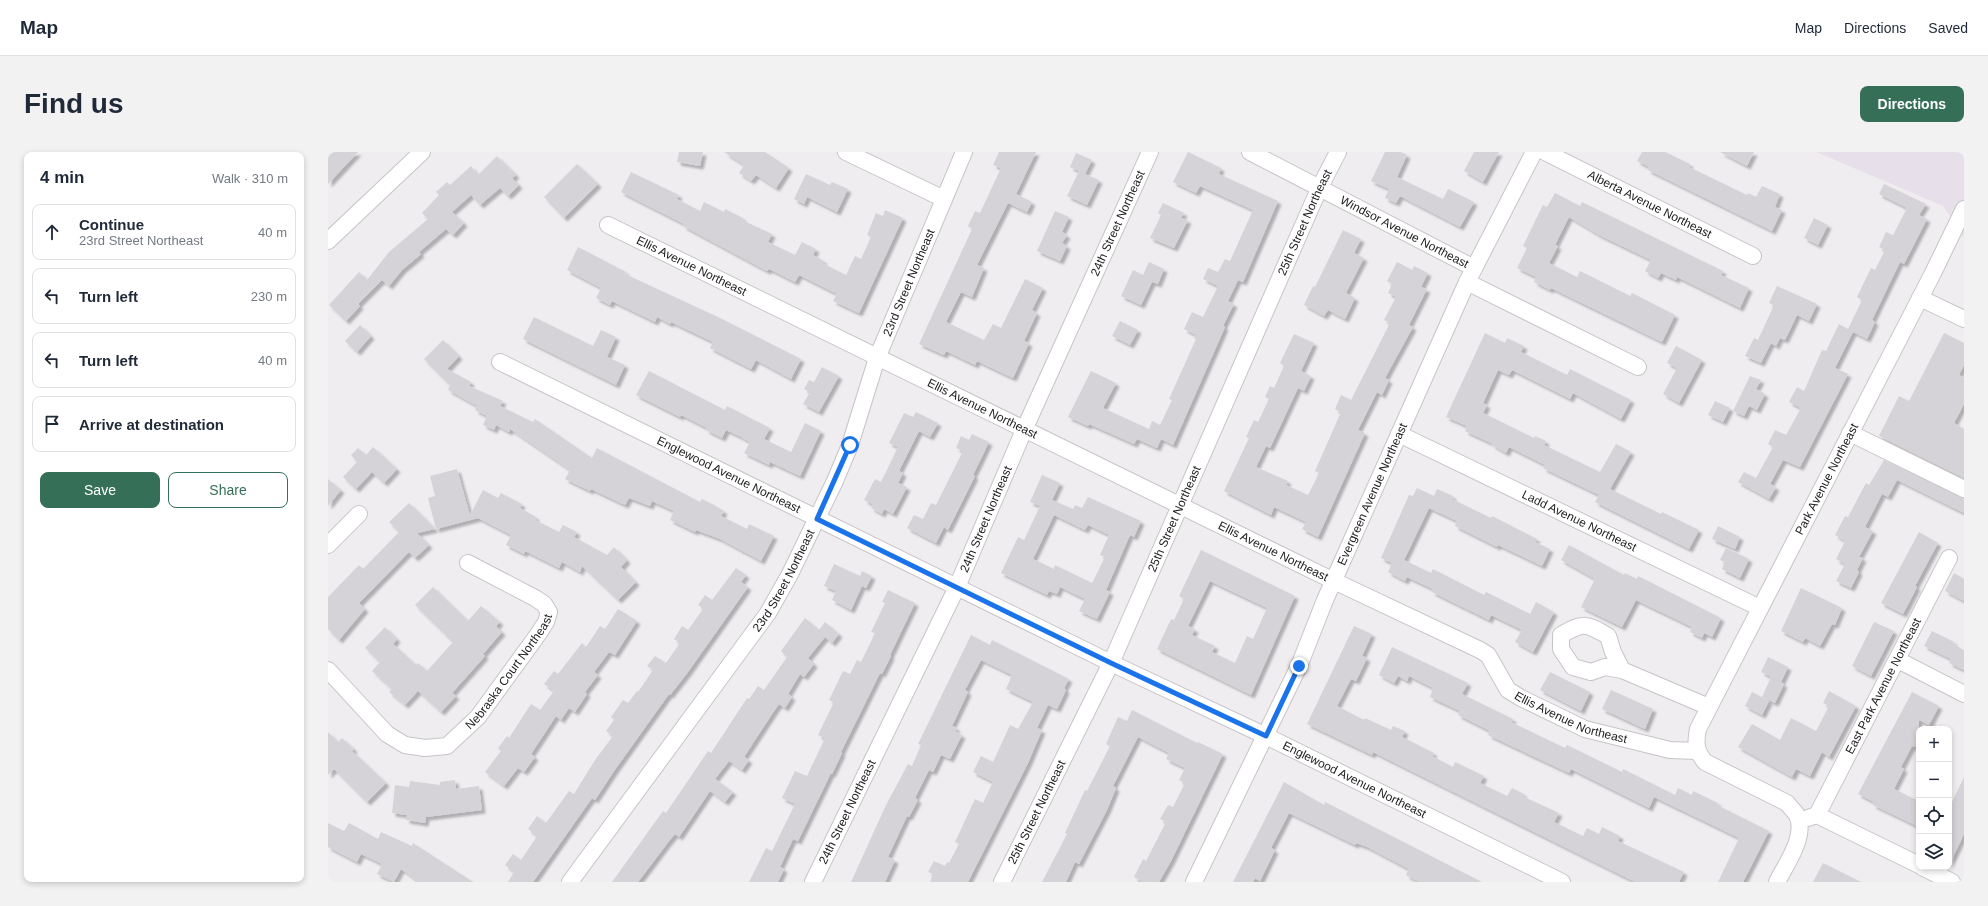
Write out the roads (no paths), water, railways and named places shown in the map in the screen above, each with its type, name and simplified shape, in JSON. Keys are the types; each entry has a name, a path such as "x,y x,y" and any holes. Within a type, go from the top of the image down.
{"street":[{"path":"328,241 422,152"},
{"path":"846,152 944,199"},
{"name":"23rd Street Northeast","path":"570,882 768,613 790,574 817,519 850,445 877,358 964,152"},
{"name":"24th Street Northeast","path":"813,882 957,587 1024,430 1150,152"},
{"name":"Windsor Avenue Northeast","path":"1250,152 1638,367"},
{"name":"25th Street Northeast","path":"1002,882 1111,663 1179,505 1319,189 1338,152"},
{"name":"Evergreen Avenue Northeast","path":"1194,882 1299,666 1334,581 1471,275 1534,152"},
{"name":"Alberta Avenue Northeast","path":"1545,152 1753,256"},
{"name":"Park Avenue Northeast","path":"1697,750 1696,744 1698,729 1963,212"},
{"name":"Ellis Avenue Northeast","path":"608,224 1024,430 1334,581 1480,650 1488,655 1508,690 1521,698 1585,729 1670,750 1697,750"},
{"path":"1920,298 1964,319"},
{"name":"Englewood Avenue Northeast","path":"500,362 1111,663 1266,736 1562,882"},
{"path":"1850,433 1964,489"},
{"name":"Ladd Avenue Northeast","path":"1399,434 1760,608"},
{"path":"328,545 359,514"},
{"name":"East Park Avenue Northeast","path":"1818,815 1949,558"},
{"name":"Nebraska Court Northeast","path":"328,670 387,734 405,745 425,748 447,746 478,717 539,633 546,622 549,612 544,604 536,598 468,563"},
{"path":"1898,660 1964,694"},
{"path":"1622,670 1709,707"},
{"path":"1697,750 1705,762 1787,803 1796,815 1799,822 1798,837 1795,847 1777,882"},
{"path":"1799,822 1818,815 1916,864"},
{"path":"1928,870 1952,882"}]}
